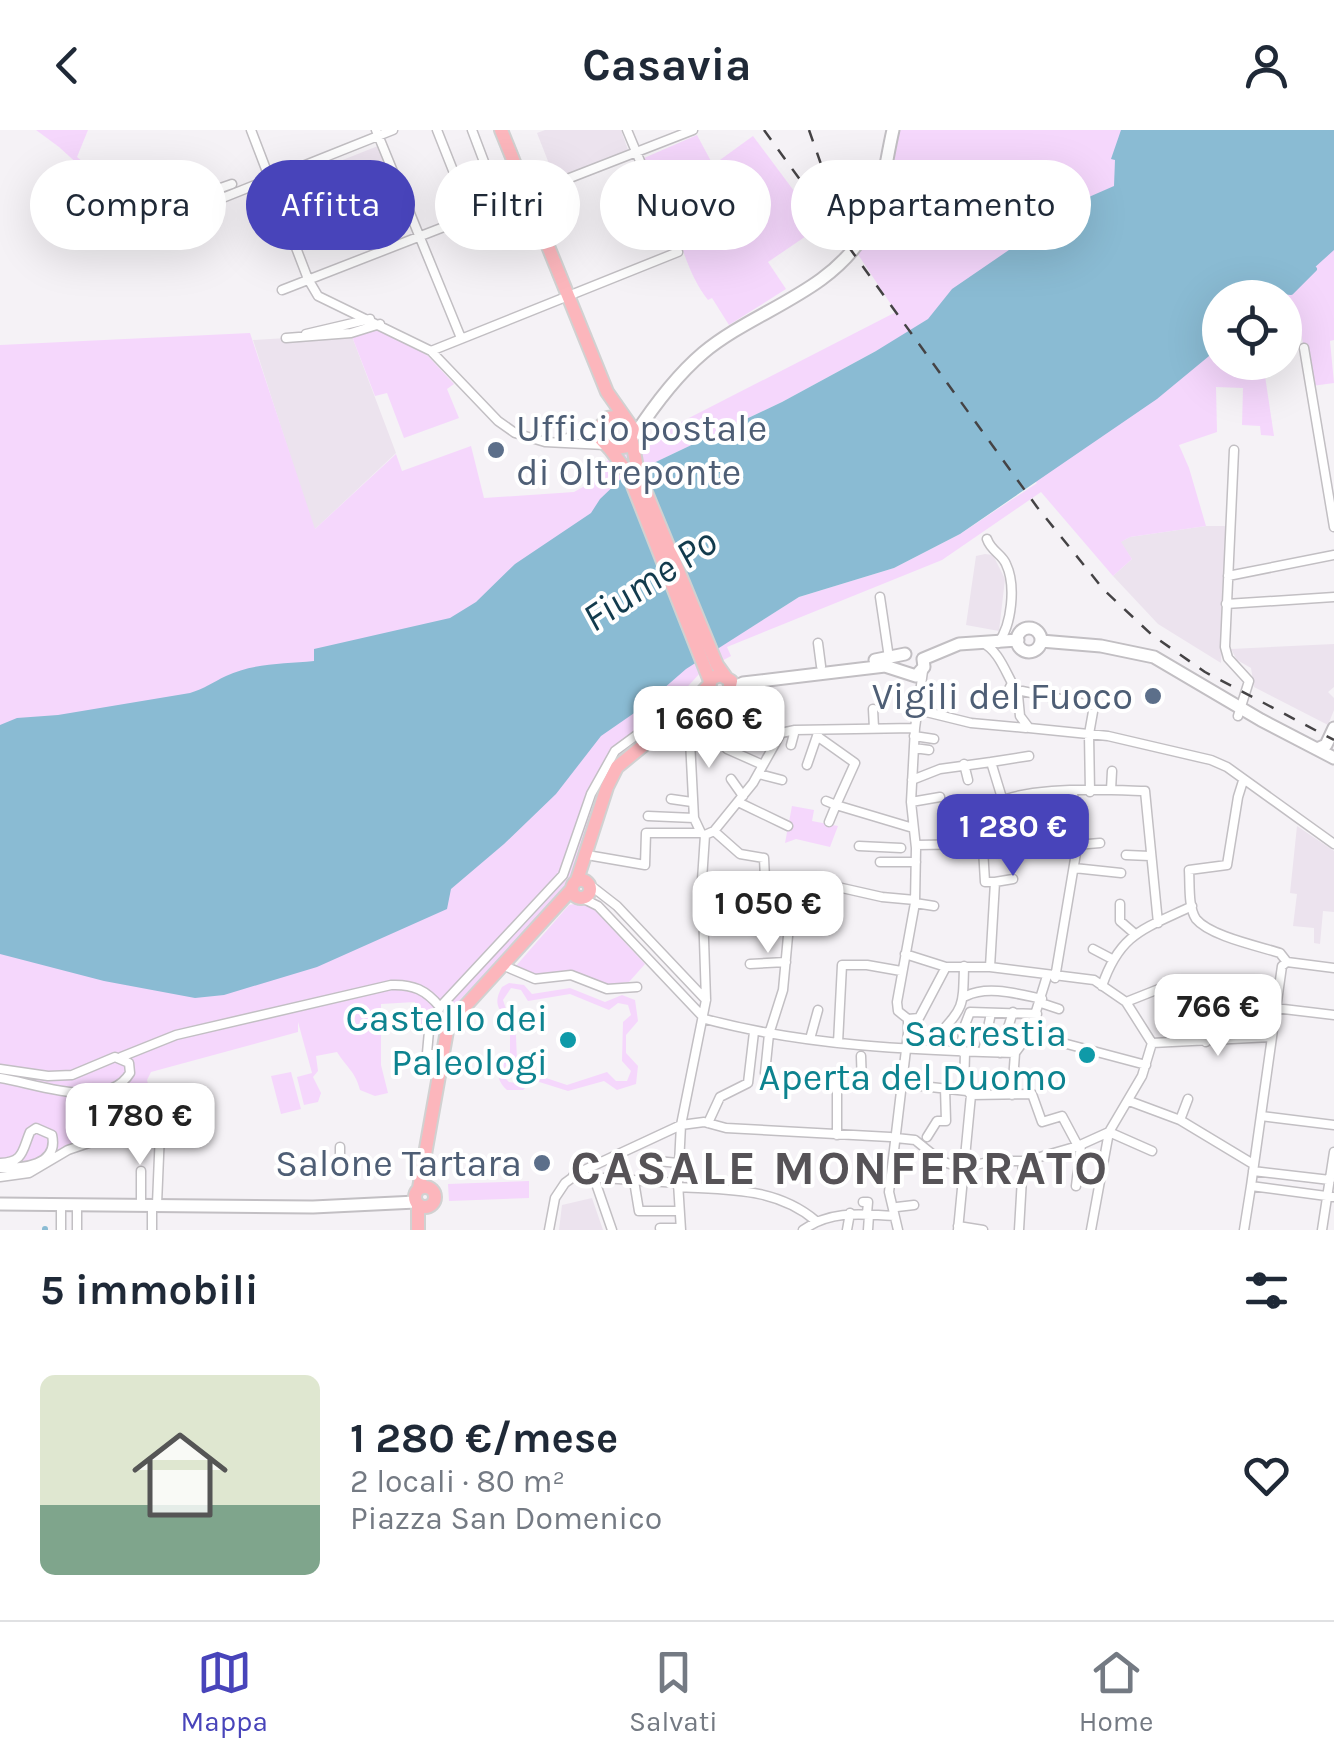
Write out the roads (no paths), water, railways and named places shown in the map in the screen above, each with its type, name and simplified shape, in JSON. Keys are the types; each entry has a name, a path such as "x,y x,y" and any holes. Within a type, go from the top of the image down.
{"main road":[{"path":"501,130 513,160"},
{"path":"611,450 632,442 649,414 704,353 831,272 852,252 874,210 893,130"},
{"path":"549,250 607,392 625,418 638,472 721,680"},
{"path":"607,392 607,414 600,438 628,473 721,680"},
{"path":"602,424 615,416 649,414"},
{"path":"721,680 885,666 916,670 959,644 1018,640 1028,628 1038,632 1041,641 1154,656 1238,711 1334,758"},
{"path":"419,1229 423,1161 448,1025 561,904 585,891 586,858 600,805 617,767 721,680 915,652 916,670"},
{"path":"905,654 900,666 916,670"},
{"path":"1317,750 1326,746 1334,728"},
{"path":"0,1204 226,1200 312,1206 422,1197"}],"street":[{"path":"251,130 264,160"},
{"path":"317,160 377,133 394,130"},
{"path":"437,130 449,160"},
{"path":"472,130 483,160"},
{"path":"431,351 678,252 627,130"},
{"path":"580,172 693,130"},
{"path":"377,133 461,338"},
{"path":"232,184 212,191 216,202 246,190"},
{"path":"282,290 435,230"},
{"path":"297,250 318,296 431,351 507,428 532,439 611,450"},
{"path":"370,320 289,338 351,333 380,324"},
{"path":"1304,348 1334,527"},
{"path":"554,442 583,436 602,424"},
{"path":"1321,443 1334,440"},
{"path":"1234,450 1226,653 1248,681 1238,711"},
{"path":"987,539 990,549 1005,561 1012,590 1002,640 991,649"},
{"path":"1228,576 1334,555"},
{"path":"880,597 889,658"},
{"path":"1226,604 1334,597"},
{"path":"976,642 991,649 1012,683 1010,690 1094,706 1089,734 1090,792"},
{"path":"818,644 821,666"},
{"path":"916,670 918,710 911,802 915,901 896,1012 908,1019 918,1018 946,967"},
{"path":"721,680 742,724 771,738 795,730 818,733 874,728 914,732 934,740"},
{"path":"1020,693 1020,716 1029,728"},
{"path":"873,709 874,728"},
{"path":"918,710 971,722 1089,734 1211,760 1334,844"},
{"path":"440,1055 427,1053 429,1032 440,1007 528,918 563,875 602,770 615,751 668,712"},
{"path":"689,722 694,818 706,833 740,854 764,858 765,879 822,882 934,906"},
{"path":"791,745 795,730"},
{"path":"807,765 818,733"},
{"path":"818,733 855,763 829,822"},
{"path":"586,858 645,865 646,833 706,833 741,799 761,770 771,738"},
{"path":"726,748 782,780"},
{"path":"914,748 928,750"},
{"path":"912,780 964,764 1029,756"},
{"path":"991,762 1002,798"},
{"path":"964,764 968,780"},
{"path":"1111,790 1112,771"},
{"path":"732,778 741,799 788,826"},
{"path":"1243,781 1227,865 1188,870 1195,918 1209,930 1280,953 1287,962 1334,968"},
{"path":"1012,1095 1015,1053 1028,1034 1051,977 1074,868 1073,791"},
{"path":"990,966 994,904 982,832 986,830 985,811 1002,798 1073,791 1144,791 1160,921 1169,934"},
{"path":"911,802 940,797"},
{"path":"671,799 692,802"},
{"path":"826,801 913,828"},
{"path":"648,816 694,818"},
{"path":"660,1228 680,1229 678,1163 682,1125 705,1019 706,833"},
{"path":"1076,846 1100,843"},
{"path":"859,846 982,844"},
{"path":"1126,855 1150,856"},
{"path":"880,862 916,862"},
{"path":"1074,868 1121,873"},
{"path":"990,881 1013,879"},
{"path":"766,1074 769,1034 779,1013 786,962 792,882"},
{"path":"585,891 617,906 706,1000"},
{"path":"585,891 705,1019 754,1032 838,1043 1015,1053"},
{"path":"1120,904 1120,922 1135,934"},
{"path":"1098,983 1110,962 1135,934 1192,906"},
{"path":"704,910 761,908"},
{"path":"705,927 720,927"},
{"path":"1093,949 1110,962"},
{"path":"905,954 946,967 990,966 1098,983 1126,1002 1152,1043 1146,1065 1109,1132 1091,1230"},
{"path":"750,964 786,962"},
{"path":"1244,1230 1275,1008 1282,966 1287,962"},
{"path":"838,1043 842,964 900,971"},
{"path":"502,966 535,979 571,975 606,989 637,987"},
{"path":"934,1040 966,996 964,966"},
{"path":"1126,1002 1179,981"},
{"path":"0,1068 48,1076 72,1075 176,1035 356,992 403,985 430,994 440,1007"},
{"path":"966,996 994,991 1059,1008"},
{"path":"1275,1008 1334,1015"},
{"path":"810,1039 818,1010"},
{"path":"983,1230 958,1228 968,1126 962,1030 970,1012 1037,1014"},
{"path":"1000,1053 1013,1012"},
{"path":"1203,1012 1206,1042"},
{"path":"983,1052 991,1013"},
{"path":"898,1230 889,1192 908,1019"},
{"path":"429,1032 439,1032"},
{"path":"708,1123 720,1098 748,1083 754,1032"},
{"path":"1028,1034 1146,1065"},
{"path":"1152,1043 1271,1037"},
{"path":"752,1047 768,1050"},
{"path":"861,1056 862,1085"},
{"path":"0,1078 65,1093 90,1092 120,1085 129,1078 129,1063 121,1057"},
{"path":"837,1135 838,1080"},
{"path":"902,1084 967,1093 1032,1094 1042,1122 1062,1116 1079,1145 1076,1186"},
{"path":"927,1137 937,1121 946,1121 946,1088"},
{"path":"1180,1120 1188,1098"},
{"path":"1128,1101 1180,1120 1253,1168 1330,1180"},
{"path":"1261,1116 1334,1125"},
{"path":"548,1230 552,1206 573,1176 682,1125 708,1123 726,1128 915,1140 941,1161 962,1168 993,1161 1023,1161 1109,1132 1152,1151"},
{"path":"36,1128 52,1135 52,1154 42,1161 24,1167 0,1165 24,1154 30,1132 36,1128"},
{"path":"0,1177 29,1173 68,1150 133,1128 160,1132 150,1204"},
{"path":"1322,1230 1334,1152"},
{"path":"645,1181 648,1160 678,1163"},
{"path":"1018,1230 1023,1161"},
{"path":"142,1171 152,1230"},
{"path":"573,1176 759,1192 782,1200 816,1221"},
{"path":"594,1178 612,1230"},
{"path":"634,1180 640,1211 679,1211"},
{"path":"1251,1186 1330,1196"},
{"path":"862,1202 868,1202 868,1230"},
{"path":"61,1203 61,1230"},
{"path":"76,1203 77,1230"},
{"path":"803,1230 816,1221 914,1205"},
{"path":"847,1230 850,1214"},
{"path":"1007,1217 1020,1218"}],"water":[{"name":"Fiume Po","path":"1121,130 1334,130 1334,250 1301,280 1202,280 1202,362 1157,399 960,534 894,568 799,597 686,669 601,736 556,794 451,889 447,909 317,967 224,995 195,998 104,981 0,954 0,725 17,718 190,693 247,669 314,661 314,649 450,618 476,602 515,564 591,513 622,478 782,402 876,351 928,319 952,289 1009,250 1091,250 1091,196 1114,186 1115,160 1111,159"}],"waterway":[{"path":"1302,281 1314,269"}],"railway":[{"path":"764,130 1037,507 1104,590 1152,635 1205,672 1334,740"},
{"path":"809,130 820,160"}],"place":[{"name":"Ufficio postale di Oltreponte","path":"496,450"},
{"name":"Vigili del Fuoco","path":"1153,696"},
{"name":"Castello dei Paleologi","path":"568,1040"},
{"name":"Sacrestia Aperta del Duomo","path":"1087,1055"},
{"name":"Salone Tartara","path":"542,1163"}],"district":[{"name":"CASALE MONFERRATO","path":"840,1167"}]}
